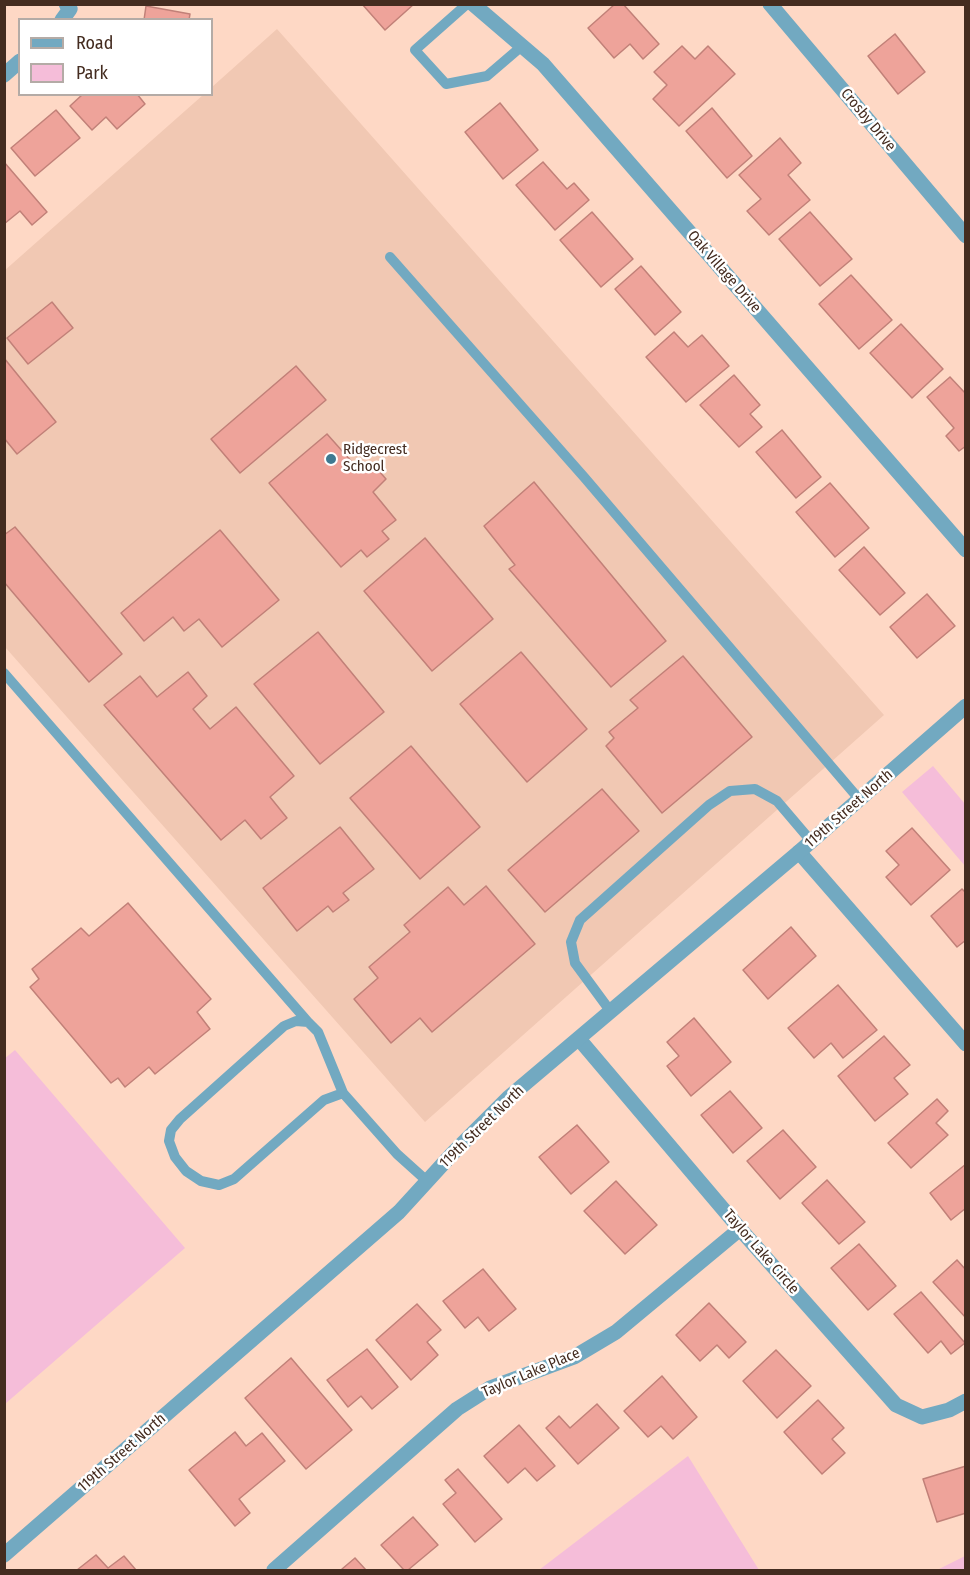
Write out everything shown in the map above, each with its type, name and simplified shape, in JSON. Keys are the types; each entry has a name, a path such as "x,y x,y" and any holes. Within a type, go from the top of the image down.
{"street":[{"name":"Oak Village Drive","path":"473,4 543,64 966,550"},
{"name":"Crosby Drive","path":"770,4 966,236"},
{"path":"4,75 18,63"},
{"name":"119th Street North","path":"4,1555 399,1212 508,1098 799,852 966,706"},
{"path":"799,852 966,1044"},
{"name":"Taylor Lake Circle","path":"579,1039 740,1229 896,1405 922,1417 949,1410 966,1401"},
{"name":"Taylor Lake Place","path":"274,1570 457,1409 490,1388 574,1357 616,1332 740,1229"}],"lane":[{"path":"467,4 415,51 446,84 487,76 522,46"},
{"path":"390,257 584,477 860,799"},
{"path":"4,673 318,1032 343,1093 398,1154 427,1181"},
{"path":"610,1012 575,963 571,942 580,920 709,805 730,791 755,789 777,801 811,841"},
{"path":"308,1022 296,1021 284,1026 180,1119 171,1130 169,1141 175,1157 186,1171 201,1181 219,1185 234,1179 324,1100 343,1093"}],"shaded area":[{"name":"Ridgecrest School","path":"277,29 884,715 425,1122 5,647 4,271 202,96 213,96 213,86"}],"green space":[{"path":"933,766 965,804 965,866 902,792"},
{"path":"15,1050 185,1248 5,1404 4,1059"},
{"path":"688,1456 759,1570 539,1570"},
{"path":"965,1556 965,1570 937,1570"}],"building":[{"path":"362,4 414,4 385,30"},
{"path":"615,4 623,4 659,44 643,59 630,44 614,58 588,28"},
{"path":"146,6 190,14 189,18 144,18"},
{"path":"895,34 925,72 898,94 868,56"},
{"path":"682,46 695,59 708,46 735,74 679,126 653,99 667,85 654,72"},
{"path":"81,96 139,96 145,104 117,129 106,117 92,130 70,106"},
{"path":"500,103 538,150 503,179 465,132"},
{"path":"712,108 752,156 727,178 686,131"},
{"path":"56,110 80,138 35,176 11,148"},
{"path":"780,138 801,163 788,175 810,200 769,235 747,211 761,199 739,175"},
{"path":"4,162 47,212 32,225 20,211 4,224"},
{"path":"543,162 567,189 574,183 589,200 555,230 516,185"},
{"path":"592,212 633,259 601,287 560,240"},
{"path":"810,212 852,259 820,286 779,239"},
{"path":"641,266 681,312 655,335 615,289"},
{"path":"851,275 892,320 859,349 819,304"},
{"path":"52,302 73,328 28,364 7,338"},
{"path":"901,324 943,369 912,398 870,353"},
{"path":"674,332 688,347 702,335 729,366 686,402 646,357"},
{"path":"4,358 56,422 17,454 4,438"},
{"path":"296,366 326,400 240,473 211,439"},
{"path":"734,375 760,405 750,414 762,427 739,447 700,405"},
{"path":"950,377 966,394 966,446 959,451 946,436 954,428 927,397"},
{"path":"782,430 821,477 796,498 756,452"},
{"path":"327,434 360,471 371,462 386,479 373,492 396,520 382,531 389,539 367,557 361,550 341,567 269,483"},
{"path":"534,482 666,641 611,687 509,569 515,565 484,526"},
{"path":"830,483 869,528 835,557 796,512"},
{"path":"15,527 122,654 89,682 4,582 4,535"},
{"path":"220,530 279,600 222,647 199,619 184,631 173,617 144,641 121,613"},
{"path":"425,538 493,619 432,671 364,591"},
{"path":"864,547 905,593 880,615 839,570"},
{"path":"927,594 955,626 917,658 890,627"},
{"path":"318,632 384,712 320,764 254,684"},
{"path":"521,652 587,729 527,782 460,704"},
{"path":"683,656 752,737 662,813 606,746 614,738 609,732 638,708 630,700"},
{"path":"188,672 207,696 193,709 210,729 236,707 294,776 270,797 287,818 261,839 245,820 221,840 104,705 140,676 157,697"},
{"path":"411,746 480,827 420,879 350,798"},
{"path":"602,789 639,831 545,912 508,870"},
{"path":"340,827 374,869 343,893 349,900 333,912 328,906 297,931 263,888"},
{"path":"912,828 950,870 911,905 886,877 899,865 886,851"},
{"path":"486,886 535,944 432,1032 420,1018 391,1043 354,999 378,978 369,967 410,932 404,925 448,887 464,905"},
{"path":"962,889 966,893 966,940 957,947 931,916"},
{"path":"128,903 211,999 197,1012 210,1029 155,1074 149,1067 125,1087 118,1078 111,1083 30,987 39,979 32,969 81,928 89,936"},
{"path":"791,927 816,956 768,999 743,970"},
{"path":"838,985 877,1030 843,1058 831,1043 814,1058 788,1028"},
{"path":"694,1018 731,1062 691,1096 667,1066 679,1056 667,1042"},
{"path":"884,1036 910,1065 894,1078 908,1094 875,1121 838,1076"},
{"path":"730,1091 762,1128 733,1153 701,1115"},
{"path":"937,1099 948,1111 936,1123 948,1135 911,1168 888,1143"},
{"path":"577,1125 609,1162 571,1194 539,1157"},
{"path":"783,1130 816,1167 780,1199 747,1161"},
{"path":"966,1164 966,1208 951,1220 930,1193"},
{"path":"827,1180 865,1222 839,1244 802,1203"},
{"path":"616,1181 657,1225 625,1254 584,1211"},
{"path":"859,1244 896,1286 868,1310 831,1268"},
{"path":"957,1260 966,1270 966,1318 933,1282"},
{"path":"483,1269 516,1309 489,1331 478,1317 465,1328 443,1301"},
{"path":"921,1292 965,1343 951,1354 941,1341 928,1353 894,1314"},
{"path":"709,1303 746,1342 729,1358 717,1345 700,1361 676,1335"},
{"path":"417,1304 441,1330 427,1342 438,1355 411,1380 376,1340"},
{"path":"367,1349 398,1387 372,1409 361,1396 348,1407 327,1380"},
{"path":"776,1350 811,1386 777,1418 743,1381"},
{"path":"291,1358 352,1430 306,1469 245,1398"},
{"path":"662,1376 697,1417 673,1439 661,1426 648,1437 624,1411"},
{"path":"818,1400 844,1428 832,1439 845,1453 822,1474 784,1432"},
{"path":"597,1404 619,1428 578,1464 546,1428 559,1416 570,1428"},
{"path":"519,1425 555,1466 537,1481 525,1468 508,1483 484,1456"},
{"path":"235,1432 246,1446 262,1433 285,1461 239,1499 250,1513 235,1526 189,1470"},
{"path":"966,1466 966,1513 937,1522 923,1479"},
{"path":"458,1469 502,1519 475,1542 443,1504 456,1493 445,1480"},
{"path":"413,1517 438,1545 408,1570 404,1570 381,1545"},
{"path":"96,1555 108,1568 124,1556 136,1570 77,1570"},
{"path":"355,1558 366,1570 342,1569"}],"place":[{"name":"Ridgecrest School","path":"331,459"}]}
